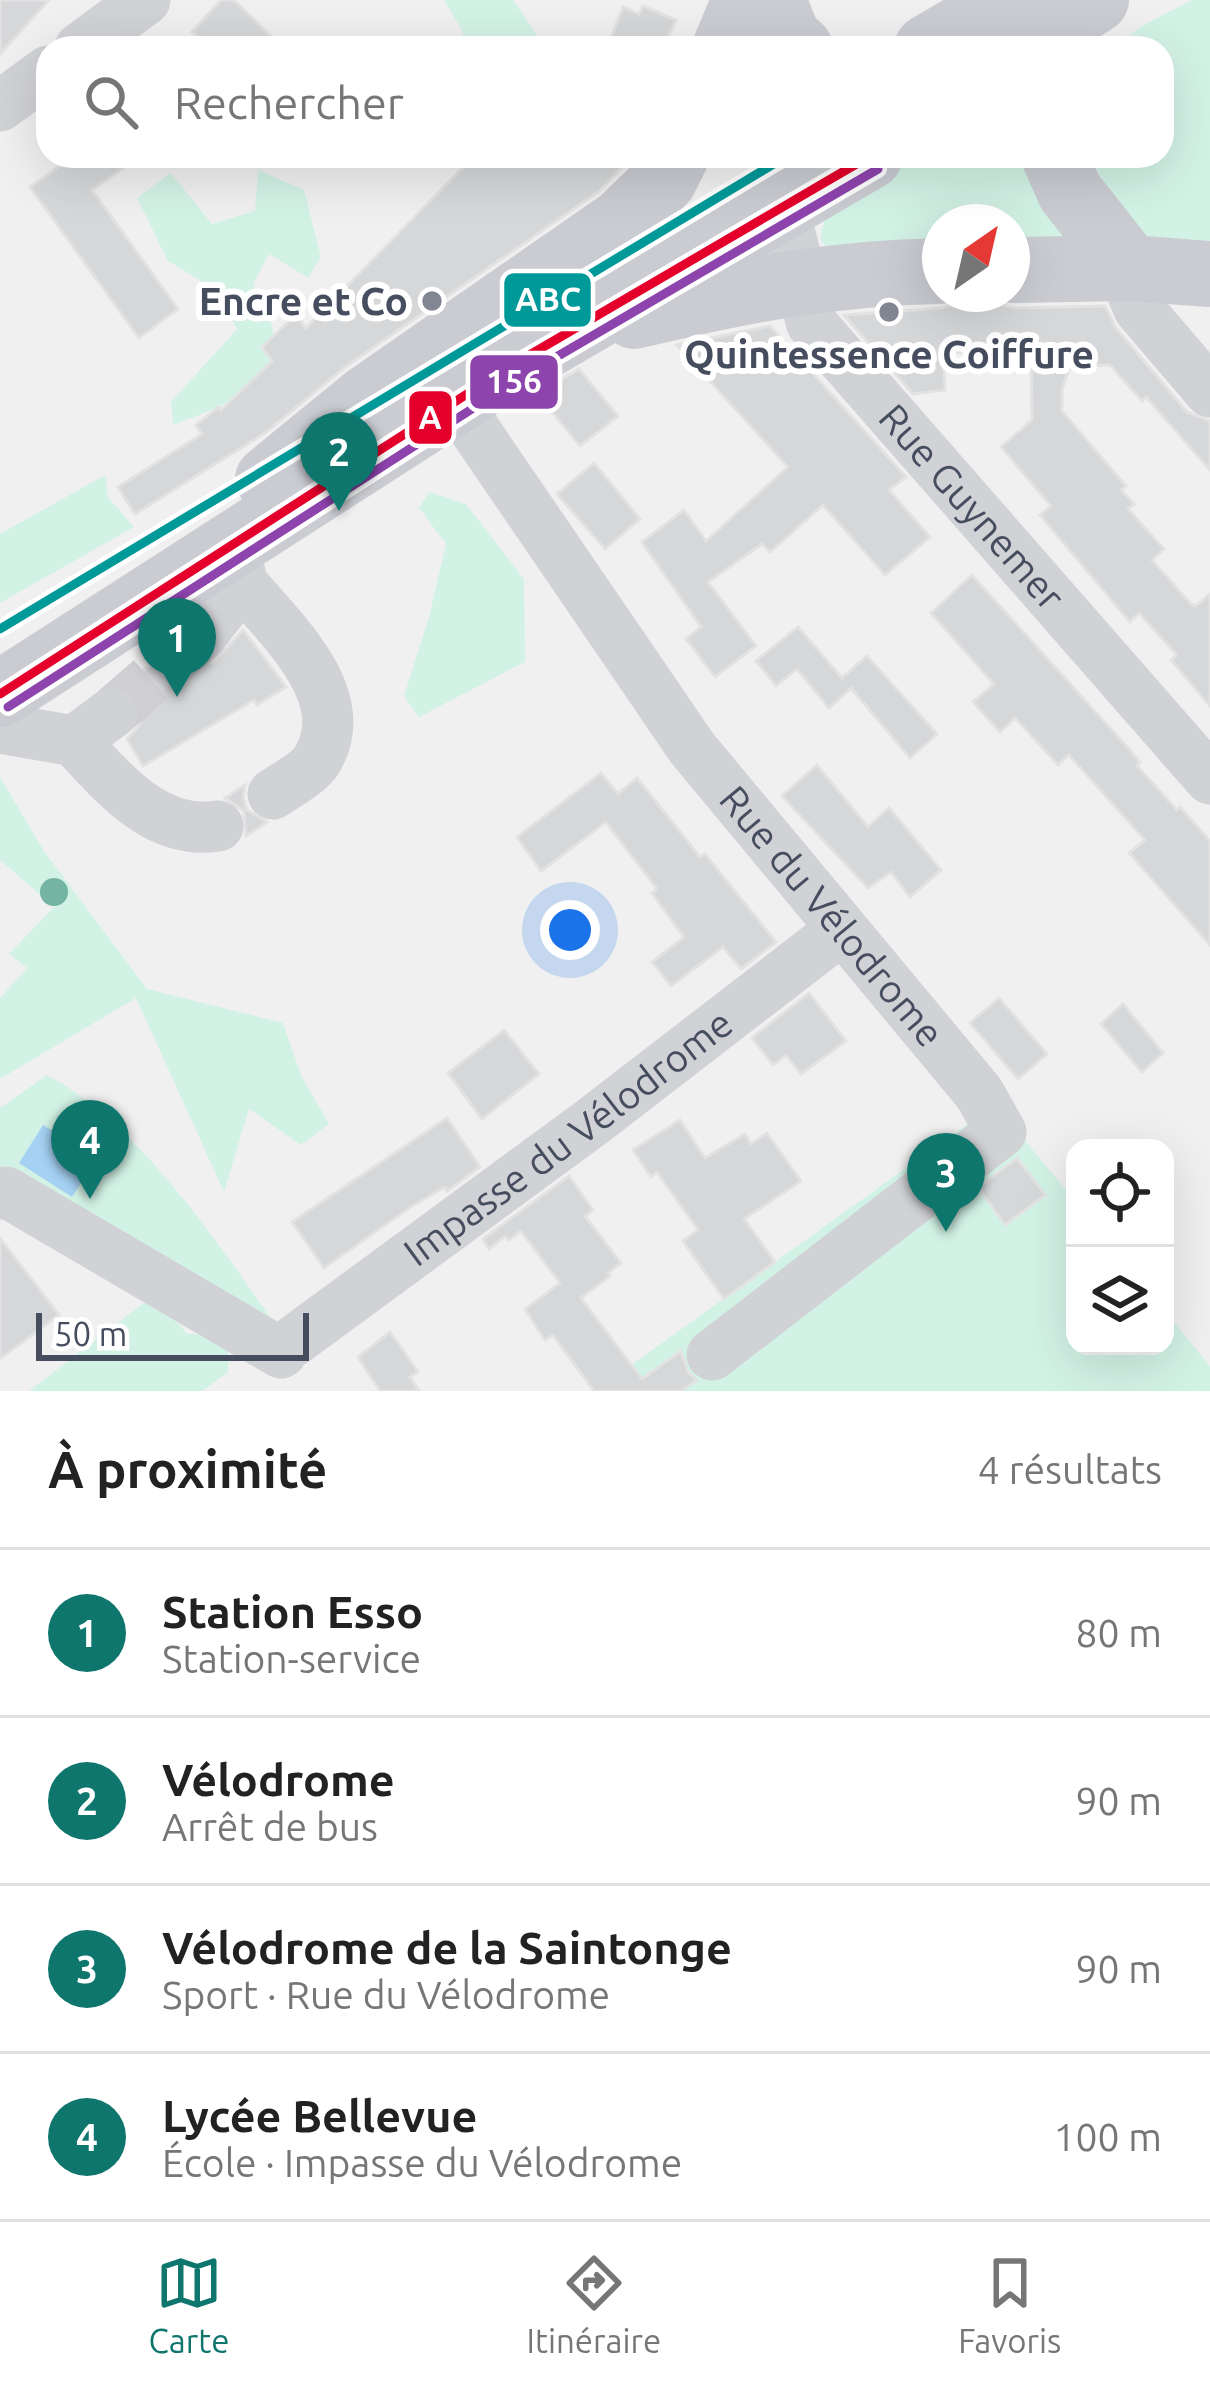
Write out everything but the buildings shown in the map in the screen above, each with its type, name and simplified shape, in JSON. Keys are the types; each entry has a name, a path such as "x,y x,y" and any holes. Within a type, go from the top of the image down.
{"main road":[{"path":"730,36 746,0"},
{"path":"773,0 787,36"},
{"path":"947,36 1008,0"},
{"path":"1040,36 1099,0"},
{"path":"1077,36 1099,0"},
{"path":"238,543 367,398 622,220 664,180 670,168"},
{"path":"0,694 790,183 834,168"},
{"path":"1059,168 1070,192 1130,268"},
{"path":"0,646 238,543 455,400 572,330 790,183"},
{"path":"1030,270 1130,268 1210,274"},
{"path":"572,330 799,282 859,273 922,272"}],"street":[{"path":"95,36 138,2"},
{"path":"0,106 36,80"},
{"name":"Rue Guynemer","path":"790,183 799,282 812,324 1210,779"},
{"path":"1130,268 1139,309 1210,392"},
{"name":"Rue du Vélodrome","path":"455,400 684,736 979,1093 1001,1132 712,1355"},
{"path":"202,634 238,543"},
{"path":"238,543 315,673 329,719 316,761 273,794"},
{"path":"0,728 93,727 133,804 194,830 218,826"},
{"name":"Impasse du Vélodrome","path":"0,1194 6,1192 286,1348 841,930"}],"green space":[{"path":"444,0 513,0 538,36 463,36"},
{"path":"1192,0 1210,0 1210,252 1141,235 1104,191 1096,168 1174,168 1174,36 1129,36"},
{"path":"890,168 1041,168 1102,257 1030,259 1030,204 922,204 922,261 830,255 820,237 827,212"},
{"path":"258,170 304,190 321,257 308,278 269,254 253,284 274,337 265,371 239,396 173,425 171,402 237,329 216,290 168,261 137,198 171,173 212,224 255,211"},
{"path":"105,475 108,497 134,527 0,603 0,534"},
{"path":"429,492 466,504 524,579 525,662 419,717 404,696 446,544 419,508"},
{"path":"0,777 44,851 147,989 283,1023 301,1075 329,1124 301,1145 249,1109 224,1192 136,998 0,1079 0,998 27,968 9,954 54,907 0,860"},
{"path":"47,1075 112,1122 172,1184 272,1320 228,1305 0,1168 0,1108"},
{"path":"995,1104 1066,1190 1066,1355 1174,1355 1174,1322 1210,1366 1210,1391 595,1391"},
{"path":"154,1295 187,1334 216,1334 229,1355 228,1372 202,1391 29,1391"}],"water":[{"path":"43,1125 97,1158 72,1197 19,1163"}],"tunnel":[{"path":"112,713 202,635"}],"transit line":[{"name":"ABC","path":"0,629 767,168"},
{"name":"A","path":"0,694 509,367 849,168"},
{"name":"156","path":"8,707 517,380 878,169"}],"place":[{"name":"Encre et Co","path":"432,301"},
{"name":"Quintessence Coiffure","path":"889,312"},
{"name":"Vélodrome","path":"339,511"},
{"name":"Station Esso","path":"177,697"},
{"name":"Lycée Bellevue","path":"90,1199"},
{"name":"Vélodrome de la Saintonge","path":"946,1232"}]}
